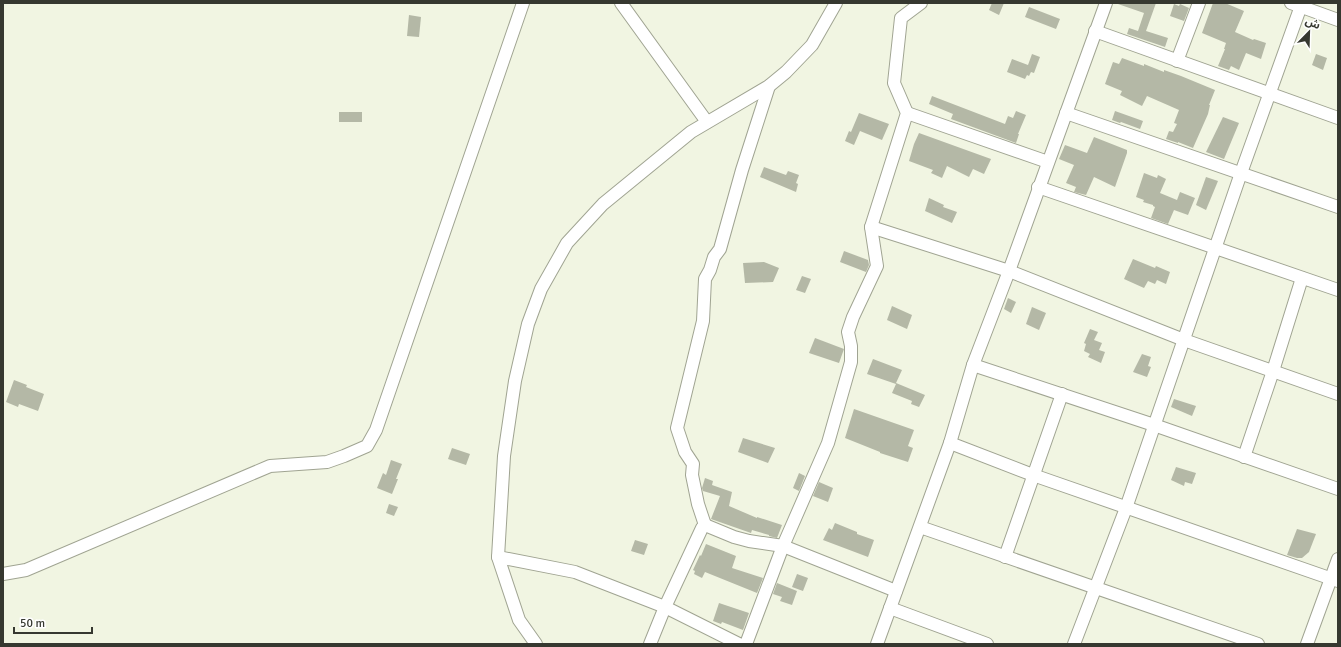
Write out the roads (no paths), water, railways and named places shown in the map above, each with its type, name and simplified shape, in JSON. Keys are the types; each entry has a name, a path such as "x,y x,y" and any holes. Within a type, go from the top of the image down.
{"street":[{"path":"3,574 26,570 270,466 327,462 367,446 376,430 523,3"},
{"path":"621,3 707,122"},
{"path":"536,644 519,620 498,557 504,456 515,381 528,324 542,289 567,243 603,204 691,132 769,86 786,72 812,45 836,3"},
{"path":"746,644 783,546 828,443 847,378 851,362 851,346 848,332 853,317 876,266 871,227 908,113 894,83 901,18 921,3"},
{"path":"877,644 950,443 973,365 1106,3"},
{"path":"1177,61 1199,3"},
{"path":"1074,644 1126,508 1241,173 1270,94 1298,4 1338,20"},
{"path":"1095,31 1338,118"},
{"path":"705,525 698,504 692,475 693,464 685,452 677,428 703,321 705,279 710,270 714,257 720,249 742,170 769,86"},
{"path":"908,113 1048,162"},
{"path":"1066,113 1338,207"},
{"path":"1038,187 1338,290"},
{"path":"871,227 1008,271 1184,340 1338,394"},
{"path":"1244,457 1302,278"},
{"path":"973,365 1154,425 1338,489"},
{"path":"1005,557 1062,394"},
{"path":"950,443 1033,475 1335,580"},
{"path":"705,525 742,539 783,546 896,591"},
{"path":"650,644 665,607 702,528 705,525"},
{"path":"920,527 1095,589 1258,644"},
{"path":"498,557 575,572 665,607 739,644"},
{"path":"1307,644 1335,580 1338,559"},
{"path":"890,608 987,644"}]}
